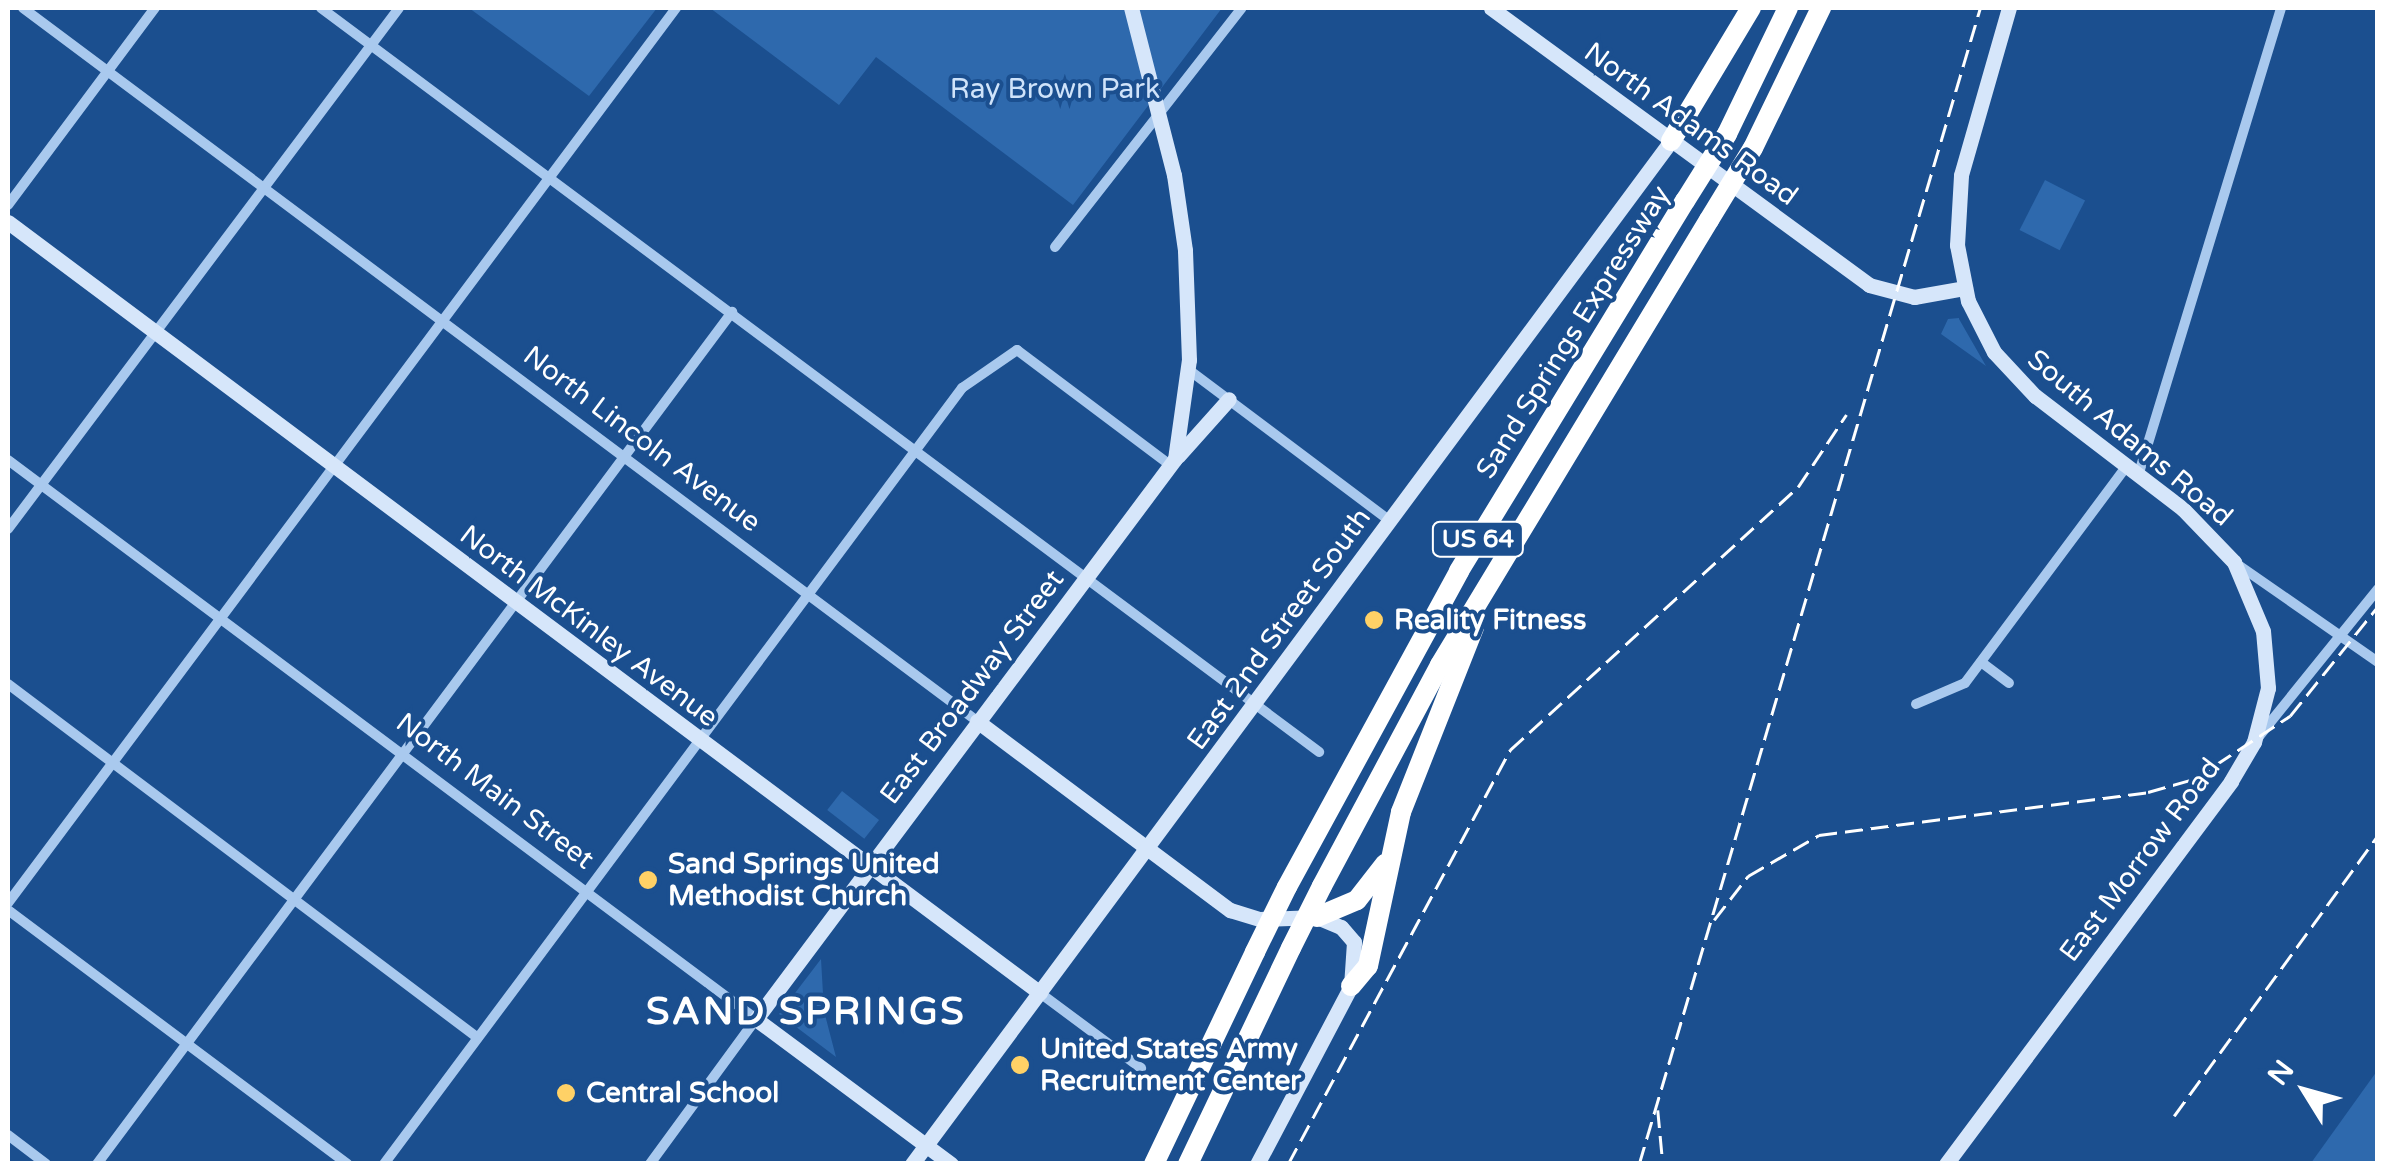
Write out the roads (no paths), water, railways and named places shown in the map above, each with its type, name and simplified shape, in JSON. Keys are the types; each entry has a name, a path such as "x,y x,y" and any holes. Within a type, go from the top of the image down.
{"highway":[{"path":"1671,141 1751,8"},
{"name":"Sand Springs Expressway","path":"1154,1164 1287,887 1459,570 1727,134 1788,8"},
{"name":"Sand Springs Expressway","path":"1188,1164 1322,886 1506,552 1752,148 1821,8"},
{"path":"1351,986 1368,966 1391,854 1424,748 1506,552"},
{"path":"1317,918 1357,900 1391,854"}],"main road":[{"name":"East Broadway Street","path":"756,1019 1172,462 1189,370 1181,212 1131,8"},
{"name":"North Adams Road","path":"1492,8 1812,244 1887,293 1914,297 1965,288"},
{"name":"South Adams Road","path":"2008,8 1961,175 1956,234 1965,288 2008,368 2199,523 2234,562 2258,614 2268,669 2254,742"},
{"name":"East 2nd Street South","path":"912,1164 1671,141"},
{"name":"North McKinley Avenue","path":"8,222 1040,993"},
{"path":"1172,462 1230,399"},
{"name":"North Lincoln Avenue","path":"977,720 1230,910 1260,919 1317,918"},
{"name":"East Morrow Road","path":"1946,1164 2254,742"},
{"path":"1257,1164 1351,986 1354,942 1341,927 1317,918"},
{"name":"North Main Street","path":"756,1019 951,1164"}],"street":[{"name":"North Lincoln Avenue","path":"23,8 977,720"},
{"path":"8,205 154,8"},
{"path":"321,8 1319,752"},
{"path":"8,529 399,8"},
{"path":"348,1164 8,906 676,8"},
{"path":"1055,247 1242,8"},
{"path":"1916,704 1955,691 1982,662 2132,471 2281,8"},
{"path":"96,1164 732,312"},
{"path":"384,1164 584,889 962,388 1017,350 1172,462"},
{"path":"1189,370 1390,521"},
{"name":"North Main Street","path":"8,460 756,1019"},
{"name":"South Adams Road","path":"2234,562 2378,662"},
{"name":"East Morrow Road","path":"2254,742 2378,589"},
{"path":"1982,662 2009,683"},
{"path":"8,684 478,1038"},
{"name":"North McKinley Avenue","path":"1040,993 1141,1068"},
{"path":"649,1163 756,1019"},
{"path":"8,1135 46,1164"}],"railway":[{"path":"1639,1164 1980,8"},
{"path":"1288,1164 1510,750 1798,487 1846,415"},
{"path":"1714,920 1748,876 1819,835 2148,792 2194,779 2290,716 2378,606"},
{"path":"2174,1116 2378,835"},
{"path":"1658,1110 1663,1164"}],"place":[{"name":"Reality Fitness","path":"1374,620"},
{"name":"Sand Springs United Methodist Church","path":"648,880"},
{"name":"United States Army Recruitment Center","path":"1020,1065"},
{"name":"Central School","path":"566,1093"}],"district":[{"name":"SAND SPRINGS","path":"806,1013"}],"park label":[{"name":"Ray Brown Park","path":"1055,89"}]}
